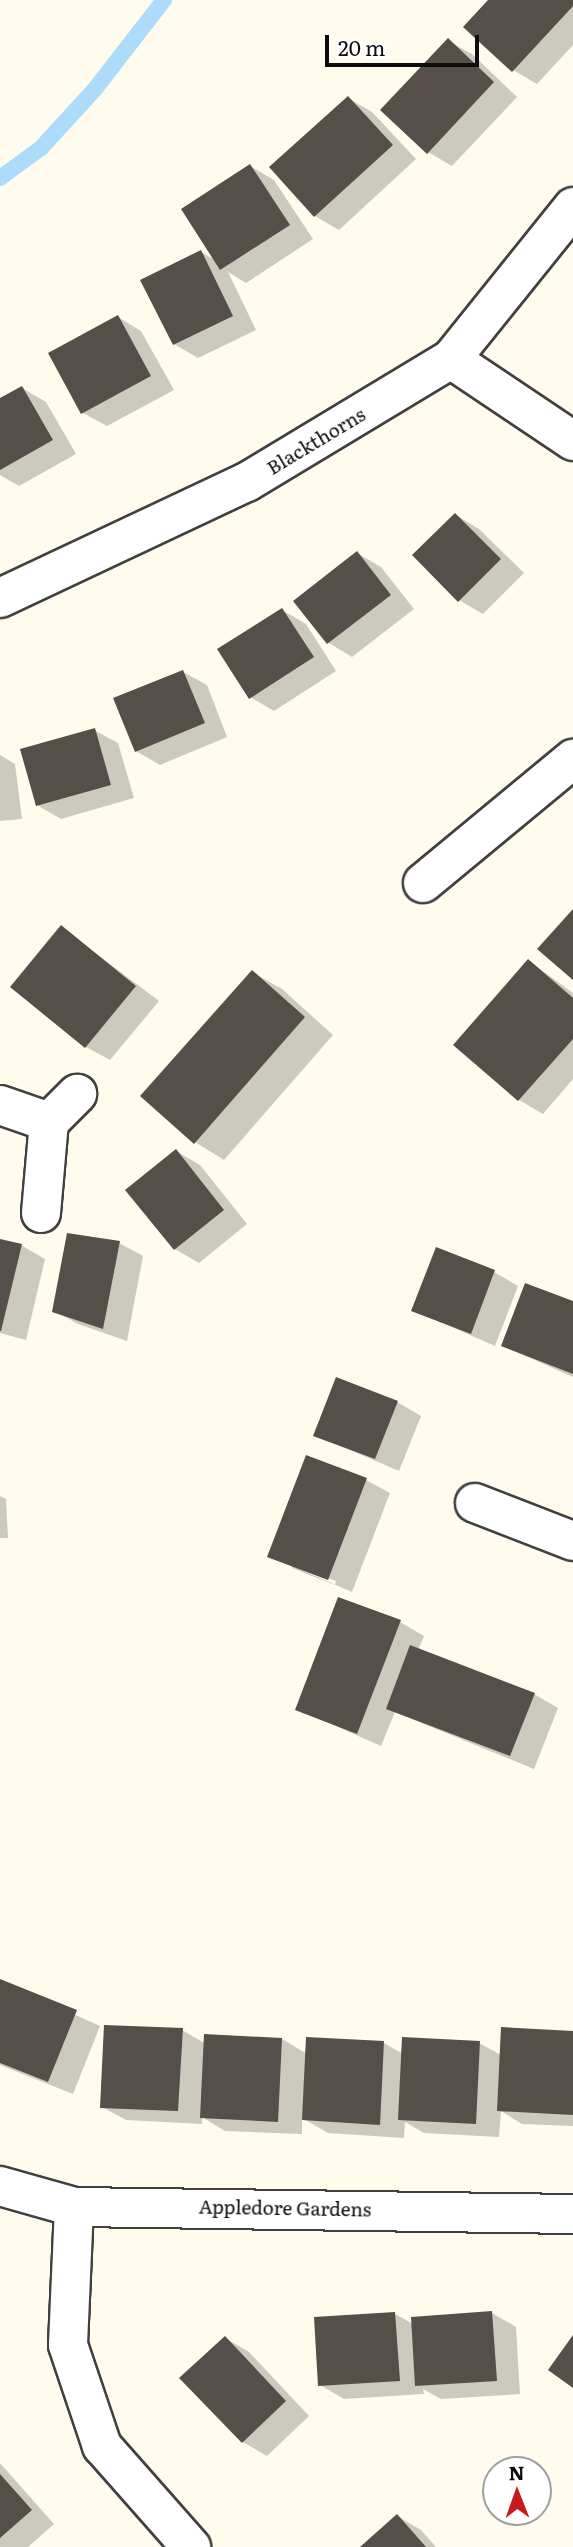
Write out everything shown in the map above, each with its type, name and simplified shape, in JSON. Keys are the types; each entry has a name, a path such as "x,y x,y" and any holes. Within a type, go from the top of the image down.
{"street":[{"name":"Blackthorns","path":"0,598 247,482 451,359 573,207"},
{"path":"451,359 573,441"},
{"path":"424,883 573,760"},
{"path":"41,1213 49,1122 77,1094"},
{"path":"0,1105 49,1122"},
{"path":"475,1503 573,1541"},
{"name":"Appledore Gardens","path":"0,2186 74,2207 573,2214"},
{"path":"74,2207 68,2344 97,2433 102,2446 191,2547"}],"building":[{"path":"488,0 573,0 573,6 512,72 463,27"},
{"path":"448,38 494,82 427,154 380,110"},
{"path":"348,96 393,145 314,217 269,167"},
{"path":"250,164 290,225 220,270 181,209"},
{"path":"201,250 233,316 173,345 140,280"},
{"path":"118,315 151,376 81,414 48,353"},
{"path":"22,386 53,440 0,470 0,398"},
{"path":"455,513 501,559 458,602 412,555"},
{"path":"357,551 391,595 327,644 293,601"},
{"path":"282,608 314,657 249,699 217,649"},
{"path":"183,670 205,723 135,752 113,698"},
{"path":"95,728 111,785 36,806 20,749"},
{"path":"573,909 573,980 537,949"},
{"path":"61,925 136,986 85,1048 10,987"},
{"path":"528,959 573,998 573,1039 518,1101 453,1045"},
{"path":"252,970 305,1017 194,1144 140,1096"},
{"path":"176,1149 224,1210 174,1250 125,1190"},
{"path":"67,1233 120,1241 103,1329 52,1312"},
{"path":"0,1239 22,1244 1,1331 0,1331"},
{"path":"436,1247 495,1270 471,1334 411,1311"},
{"path":"525,1283 573,1301 573,1374 501,1346"},
{"path":"336,1377 398,1401 375,1459 313,1436"},
{"path":"306,1455 367,1478 328,1580 267,1557"},
{"path":"338,1597 401,1620 357,1734 295,1710"},
{"path":"410,1645 535,1693 510,1756 386,1709"},
{"path":"0,1979 77,2010 48,2082 0,2063"},
{"path":"104,2025 183,2028 178,2111 100,2108"},
{"path":"501,2027 573,2031 573,2115 497,2111"},
{"path":"204,2034 282,2038 278,2122 200,2118"},
{"path":"306,2037 384,2041 380,2125 302,2120"},
{"path":"402,2037 480,2041 476,2124 398,2120"},
{"path":"492,2311 497,2381 415,2386 411,2317"},
{"path":"395,2312 400,2381 318,2386 314,2317"},
{"path":"573,2335 573,2388 548,2370"},
{"path":"225,2336 286,2401 242,2443 179,2378"},
{"path":"0,2474 32,2510 0,2538"},
{"path":"397,2514 426,2547 360,2547"}],"waterway":[{"path":"0,178 41,148 95,89 164,0"}]}
